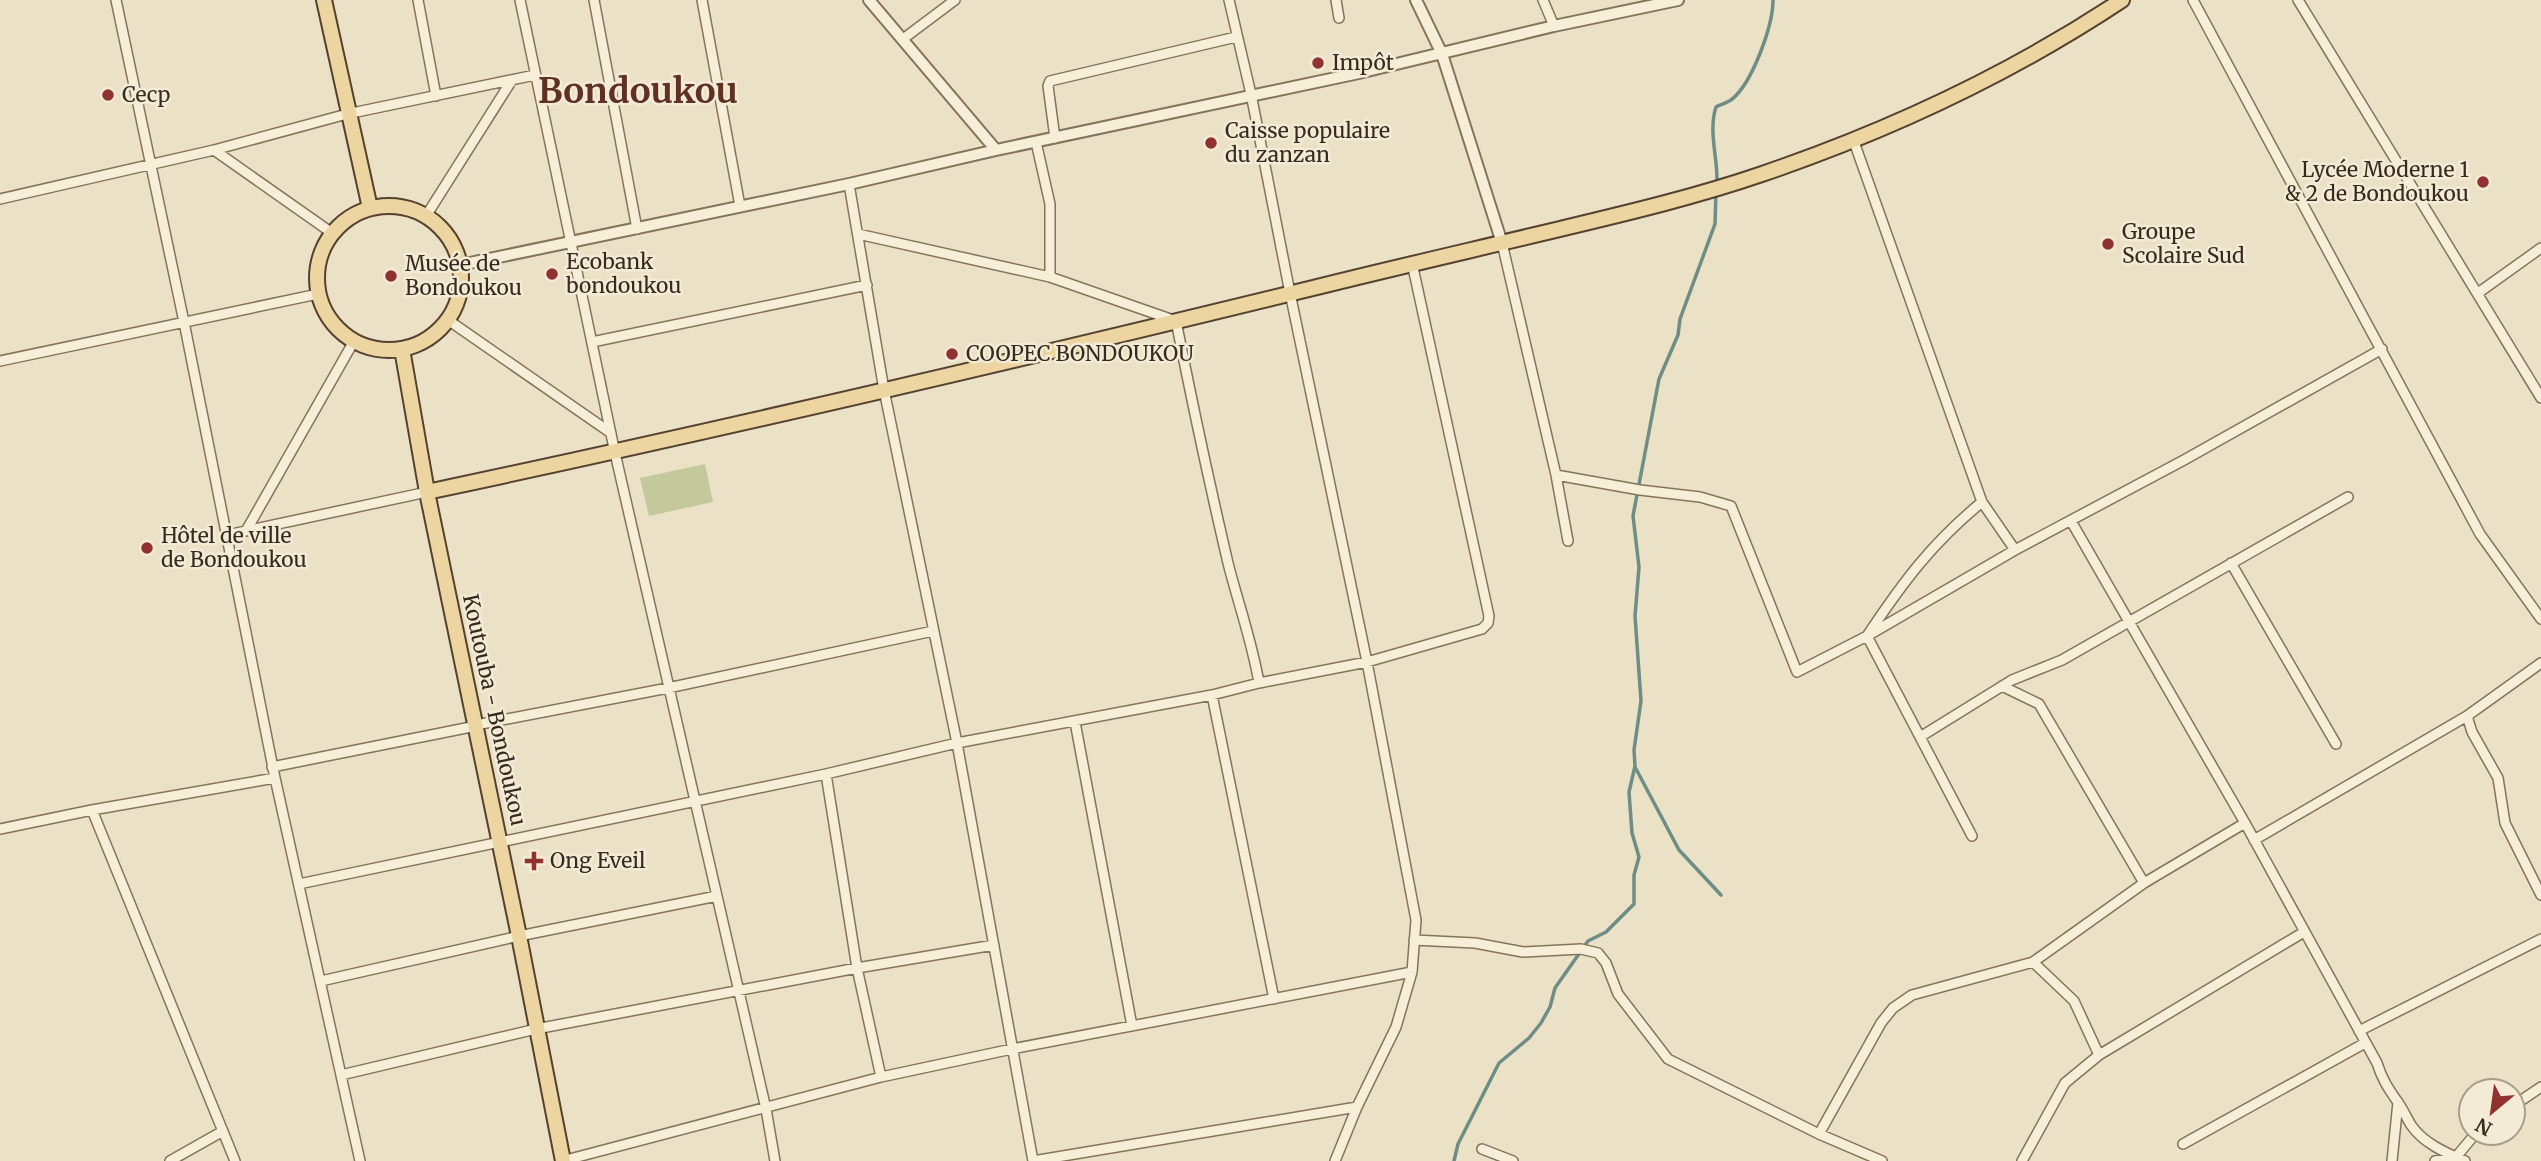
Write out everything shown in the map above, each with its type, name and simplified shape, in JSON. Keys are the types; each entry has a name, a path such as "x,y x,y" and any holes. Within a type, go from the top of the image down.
{"main road":[{"path":"324,0 347,114 370,208"},
{"path":"427,492 615,453 884,390 1706,192 1763,174 1853,139 1966,89 2033,54 2122,0"},
{"path":"399,207 426,216 448,237 460,265 460,293 448,320 428,339 402,349 378,349 354,341 331,321 318,294 316,278 323,247 332,233 349,218 370,208 399,207"},
{"name":"Koutouba - Bondoukou","path":"402,349 427,492 563,1161"}],"street":[{"path":"116,0 184,322 272,767 360,1161"},
{"path":"418,0 436,96"},
{"path":"520,0 615,453 766,1109 775,1161"},
{"path":"594,0 637,229"},
{"path":"702,0 740,206"},
{"path":"869,0 996,150"},
{"path":"903,39 955,0"},
{"path":"1229,0 1251,94 1367,662 1416,920 1412,972 1396,1027 1357,1107 1335,1161"},
{"path":"1336,0 1339,18"},
{"path":"1416,0 1442,54 1502,243 1556,475 1568,541"},
{"path":"1543,0 1554,26"},
{"path":"460,265 849,184 1678,0"},
{"path":"2193,0 2480,534 2541,618"},
{"path":"2298,0 2541,398"},
{"path":"1055,138 1048,86 1050,81 1236,37"},
{"path":"0,200 215,150 347,114 535,75"},
{"path":"426,216 512,80"},
{"path":"1853,139 1982,502 2015,550"},
{"path":"1036,142 1050,204 1050,277"},
{"path":"215,150 332,233"},
{"path":"849,184 884,390 957,743 1033,1161 1357,1107"},
{"path":"859,234 1050,277 1176,321 1201,448 1231,574 1254,649 1259,682"},
{"path":"2479,293 2541,248"},
{"path":"299,884 826,774 957,743 1212,695 1259,682 1367,662 1482,629 1488,623 1489,616 1412,263"},
{"path":"592,342 867,285"},
{"path":"0,360 318,294"},
{"path":"448,320 611,433"},
{"path":"246,531 354,341"},
{"path":"1556,475 1640,490 1700,497 1731,506 1797,672 1867,636 2015,550 2382,349"},
{"path":"227,535 427,492"},
{"path":"1920,737 2002,686 2062,660 2348,497"},
{"path":"1867,636 1928,551 1982,502"},
{"path":"2071,521 2254,840 2377,1063 2382,1081 2412,1127 2424,1139 2461,1159"},
{"path":"2231,563 2336,744"},
{"path":"272,767 668,688 933,631"},
{"path":"1867,636 1972,836"},
{"path":"2254,840 2467,716 2541,663"},
{"path":"2002,686 2039,704 2144,883"},
{"path":"1212,695 1274,999"},
{"path":"2467,716 2472,732 2498,778 2505,823 2541,895"},
{"path":"1075,722 1132,1026"},
{"path":"826,774 857,968 881,1077"},
{"path":"0,830 92,810 275,778"},
{"path":"92,810 235,1161"},
{"path":"1819,1134 1881,1023 1893,1007 1912,995 2033,961 2144,883 2245,824"},
{"path":"321,981 519,936 717,896"},
{"path":"2022,1161 2065,1083 2099,1055 2304,932"},
{"path":"2359,1031 2541,939"},
{"path":"1414,940 1475,943 1523,952 1581,949 1598,953 1606,962 1618,994 1662,1055 1819,1134 1882,1161"},
{"path":"341,1075 536,1029 993,945"},
{"path":"2033,961 2074,1001 2099,1055"},
{"path":"563,1161 881,1077 1412,972"},
{"path":"2183,1144 2365,1043"},
{"path":"2392,1161 2398,1102"},
{"path":"170,1161 223,1131"},
{"path":"1489,1161 1482,1151 1483,1148 1513,1161"},
{"path":"2435,1161 2461,1159"}],"green space":[{"path":"705,464 713,502 649,516 640,478"}],"waterway":[{"path":"1717,184 1713,135 1716,107 1731,100 1739,92 1754,68 1765,39 1773,0"},
{"path":"1454,1161 1458,1144 1499,1063 1529,1038 1541,1023 1550,1007 1555,988 1588,941 1606,932 1634,904 1634,875 1639,857 1632,833 1629,792 1635,766 1634,750 1641,701 1635,616 1639,567 1633,516 1659,379 1678,335 1680,319 1715,224 1716,191"},
{"path":"1635,767 1679,850 1721,895"}],"place":[{"name":"Impôt","path":"1318,63"},
{"name":"Cecp","path":"108,95"},
{"name":"Caisse populaire du zanzan","path":"1211,143"},
{"name":"Lycée Moderne 1 & 2 de Bondoukou","path":"2483,182"},
{"name":"Groupe Scolaire Sud","path":"2108,244"},
{"name":"Ecobank bondoukou","path":"552,274"},
{"name":"Musée de Bondoukou","path":"391,276"},
{"name":"COOPEC BONDOUKOU","path":"952,354"},
{"name":"Hôtel de ville de Bondoukou","path":"147,548"},
{"name":"Ong Eveil","path":"534,861"}],"district":[{"name":"Bondoukou","path":"638,91"}]}
